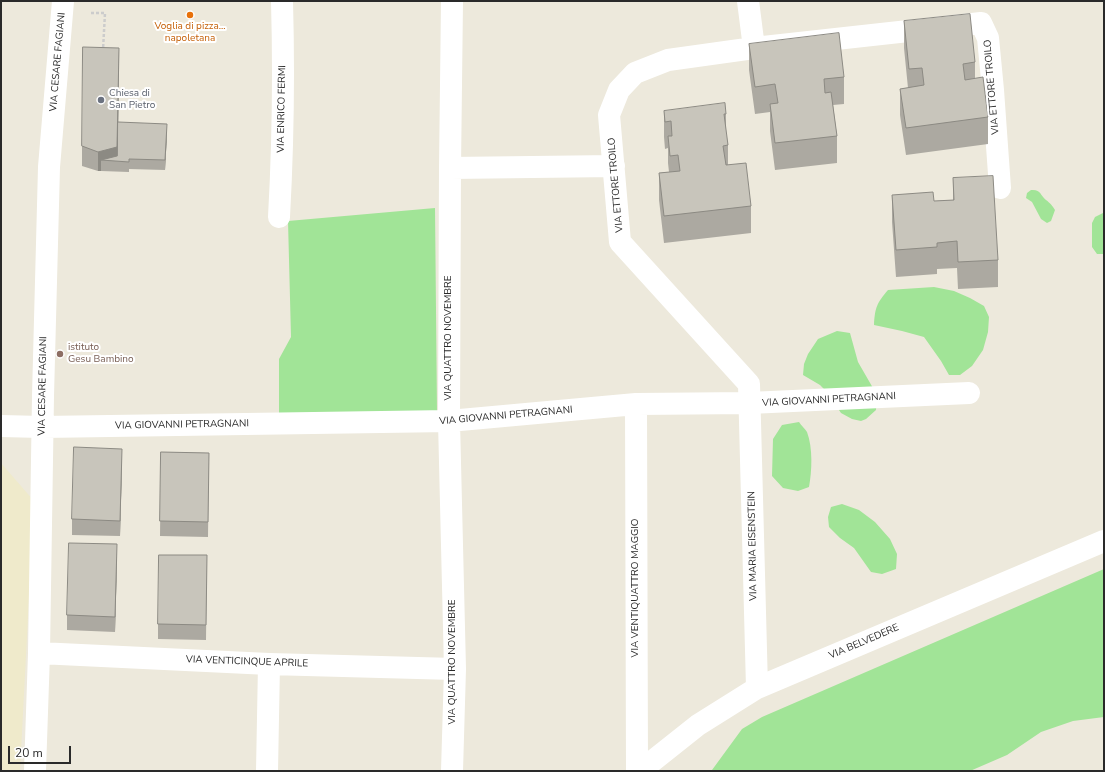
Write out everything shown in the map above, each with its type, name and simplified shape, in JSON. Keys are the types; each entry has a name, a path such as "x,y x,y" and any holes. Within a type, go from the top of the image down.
{"street":[{"name":"VIA CESARE FAGIANI","path":"35,771 39,652 42,427 49,167 63,1"},
{"name":"VIA ENRICO FERMI","path":"280,217 283,48 282,1"},
{"name":"VIA QUATTRO NOVEMBRE","path":"452,1 449,421 455,669 452,771"},
{"path":"748,1 754,48"},
{"name":"VIA ETTORE TROILO","path":"750,403 749,384 620,242 610,115 619,90 635,73 668,60 754,48 981,23 988,38 1000,188"},
{"path":"450,168 614,166"},
{"name":"VIA GIOVANNI PETRAGNANI","path":"1,426 42,427 449,421 636,404 750,403 969,393"},
{"name":"VIA MARIA EISENSTEIN","path":"750,403 757,688"},
{"name":"VIA VENTIQUATTRO MAGGIO","path":"636,404 637,771"},
{"name":"VIA BELVEDERE","path":"640,771 698,725 757,688 951,605 1104,542"},
{"name":"VIA VENTICINQUE APRILE","path":"39,652 269,664 455,669"},
{"path":"267,771 269,664"}],"path":[{"path":"91,12 105,13 103,54"}],"shaded area":[{"path":"1,463 34,501 20,771 1,771"}],"green space":[{"path":"1031,190 1039,191 1054,208 1055,210 1051,221 1047,223 1041,219 1032,202 1026,198 1027,193"},
{"path":"435,208 437,412 279,417 279,359 291,337 288,221"},
{"path":"1103,213 1104,254 1097,254 1092,247 1092,223 1095,217"},
{"path":"934,287 954,291 970,298 984,306 989,317 988,332 983,350 972,366 960,375 949,375 924,337 874,325 877,306 881,298 888,290"},
{"path":"837,331 850,333 858,362 877,395 876,410 866,419 861,421 852,419 841,413 827,392 820,385 803,375 804,364 808,354 818,339"},
{"path":"799,422 807,432 809,438 811,474 809,487 798,491 783,488 772,476 773,439 782,425"},
{"path":"842,504 859,510 875,522 890,539 897,554 896,569 882,574 871,572 854,548 840,538 829,527 828,517 831,507"},
{"path":"1104,569 1104,717 1073,721 1041,732 1007,755 970,771 712,770 742,729 762,717"}],"building":[{"path":"970,14 975,62 963,64 965,80 983,77 988,117 906,128 900,89 924,85 922,68 909,69 904,21"},
{"path":"839,33 844,77 824,79 825,93 831,92 837,136 775,143 770,104 778,103 775,84 755,87 749,44"},
{"name":"Chiesa di San Pietro","path":"83,47 119,48 117,147 98,152 82,146"},
{"path":"725,103 726,114 724,114 728,145 723,146 726,165 746,163 751,206 664,216 659,173 680,171 678,155 670,156 668,136 672,136 671,121 665,122 664,111"},
{"path":"118,122 167,124 165,160 129,159 129,162 101,160 117,156"},
{"path":"993,176 998,260 958,262 957,241 937,243 937,247 896,250 892,195 933,192 934,201 954,200 953,178"},
{"path":"74,447 122,449 120,521 72,519"},
{"path":"161,452 209,453 208,522 160,521"},
{"path":"69,543 117,544 115,617 67,615"},
{"path":"159,555 207,555 206,625 158,624"}],"place":[{"name":"Voglia di pizza... napoletana","path":"190,15"},
{"name":"Chiesa di San Pietro","path":"101,100"},
{"name":"istituto Gesu Bambino","path":"60,354"}]}
